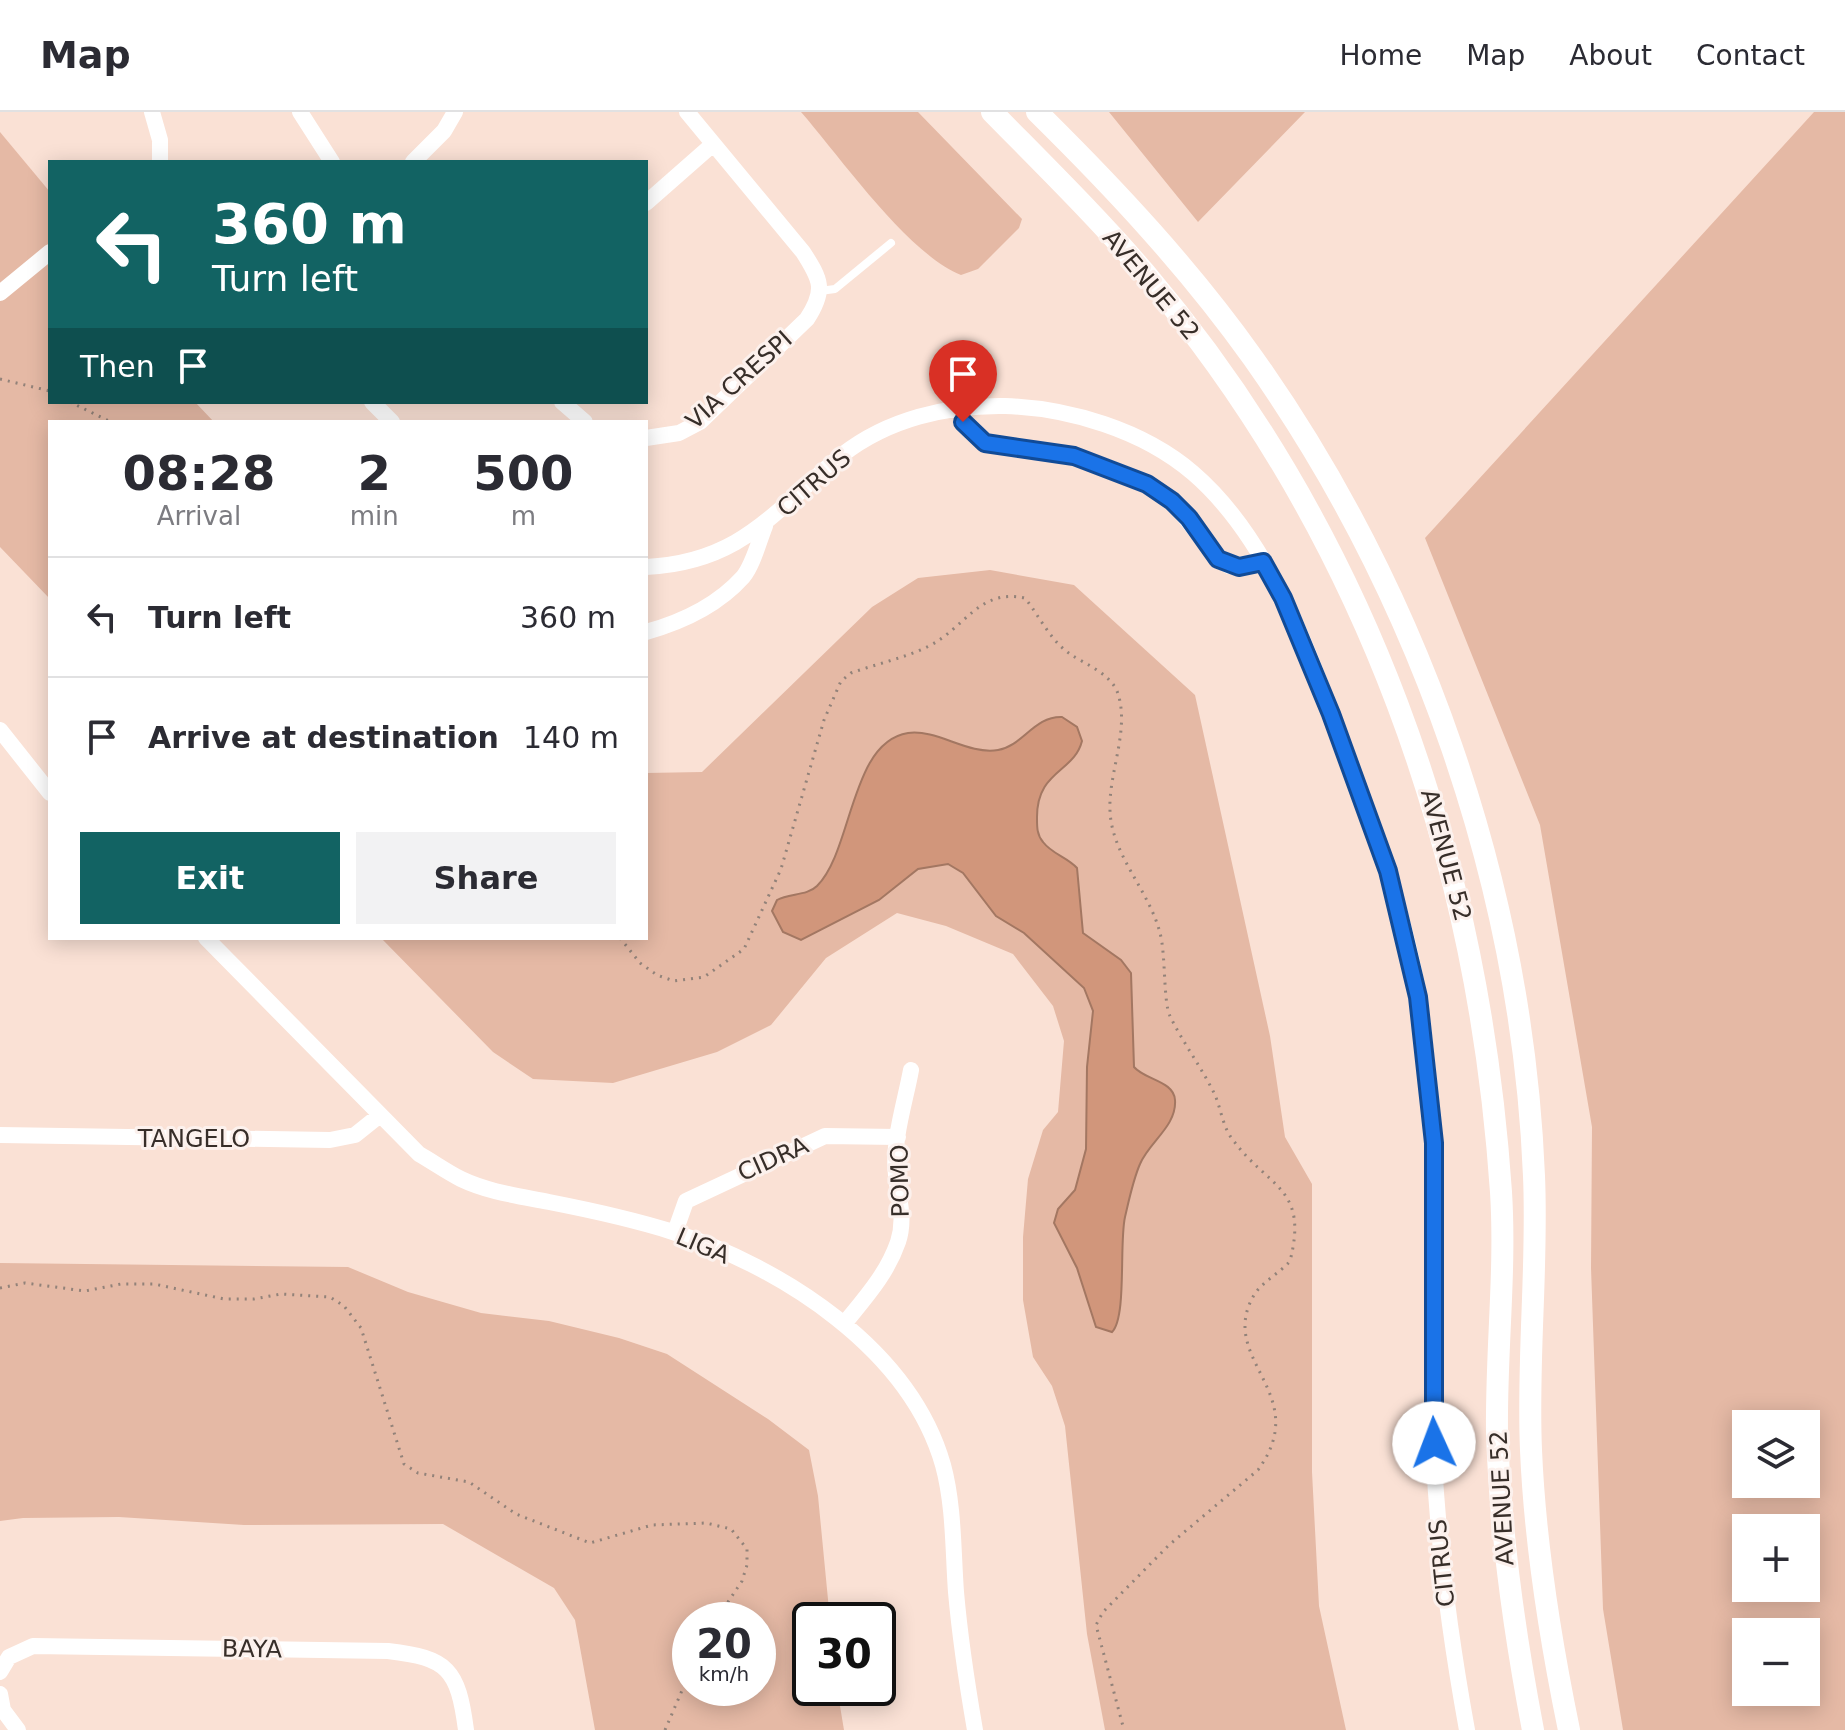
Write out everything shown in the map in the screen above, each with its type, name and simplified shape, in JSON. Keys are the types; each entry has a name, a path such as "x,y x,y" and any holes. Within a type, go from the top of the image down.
{"main road":[{"name":"AVENUE 52","path":"992,112 1146,275 1252,417 1309,512 1357,607 1398,702 1428,784 1473,959 1495,1124 1501,1198 1497,1350 1501,1508 1507,1585 1533,1730"},
{"name":"AVENUE 52","path":"1037,112 1113,187 1191,276 1262,372 1367,549 1418,657 1458,769 1492,882 1513,983 1525,1079 1535,1233 1531,1449 1540,1555 1569,1730"}],"street":[{"path":"152,112 160,140 160,160"},
{"path":"300,112 331,160"},
{"path":"415,160 444,131 455,112"},
{"path":"687,112 803,252 818,275 819,296"},
{"path":"648,201 712,145"},
{"path":"0,293 48,254"},
{"name":"VIA CRESPI","path":"648,438 679,433 700,422 807,319 819,296"},
{"path":"374,404 390,420"},
{"path":"565,404 583,420"},
{"name":"CITRUS","path":"648,567 670,566 716,552 765,526 845,453 889,427 941,409 1007,406 1081,417 1142,440 1192,472 1242,525 1283,598 1337,728 1388,871 1418,997 1434,1143 1432,1386 1437,1528 1449,1632 1467,1730"},
{"path":"960,408 963,422 985,443 1074,456 1123,474 1172,501 1218,559 1239,567 1263,562"},
{"path":"648,631 681,622 714,602 744,576 765,526"},
{"path":"0,730 48,790"},
{"name":"LIGA","path":"208,940 419,1154 462,1179 501,1194 675,1232 760,1271 807,1297 880,1356 910,1393 931,1431 944,1468 959,1628 975,1730"},
{"name":"POMO","path":"844,1324 882,1277 899,1239 903,1204 896,1175 898,1137 911,1070"},
{"name":"TANGELO","path":"0,1135 330,1140 355,1135 380,1115"},
{"name":"CIDRA","path":"675,1232 686,1201 825,1136 898,1137"},
{"name":"BAYA","path":"0,1672 9,1657 33,1646 388,1651 427,1655 452,1674 466,1730"},
{"path":"0,1694 3,1710 18,1730"}],"lane":[{"path":"819,296 835,289 891,243"}],"path":[{"path":"0,379 48,391"},
{"path":"74,404 107,420"},
{"path":"622,940 640,963 674,981 704,977 744,949 781,869 824,720 841,681 851,673 928,647 983,603 1006,594 1025,598 1060,646 1106,678 1116,691 1121,717 1109,791 1110,815 1121,853 1143,888 1159,929 1166,954 1168,1012 1214,1094 1231,1138 1283,1188 1295,1221 1290,1261 1253,1297 1249,1312 1249,1352 1277,1411 1277,1427 1266,1459 1258,1470 1169,1545 1103,1612 1096,1625 1098,1643 1124,1730"},
{"path":"0,1288 25,1283 85,1291 121,1284 154,1284 224,1299 254,1299 281,1294 330,1297 344,1306 361,1328 404,1464 418,1473 469,1482 516,1514 590,1543 652,1525 706,1523 731,1529 747,1549 747,1565 742,1581 728,1602"},
{"path":"665,1730 675,1706"}],"shaded area":[{"path":"801,112 918,112 1022,219 1019,228 978,269 961,275 919,247 898,226"},
{"path":"1109,112 1305,112 1198,222"},
{"path":"1814,112 1845,112 1845,1730 1623,1730 1603,1609 1591,1268 1592,1127 1540,825 1425,538"},
{"path":"0,132 48,190 48,404 197,404 212,420 48,420 48,597 0,547"},
{"path":"990,570 1074,585 1195,695 1270,1036 1285,1137 1312,1184 1312,1472 1319,1606 1346,1730 1105,1730 1087,1634 1065,1426 1052,1386 1033,1357 1023,1300 1023,1237 1028,1179 1043,1130 1058,1112 1064,1041 1053,1006 1013,954 946,926 897,913 826,958 771,1025 717,1052 613,1083 533,1079 493,1052 383,940 648,940 648,773 702,772 872,607 918,578"},
{"path":"1062,717 1077,727 1082,741 1078,752 1042,791 1038,803 1038,834 1055,853 1077,868 1083,933 1121,960 1131,973 1134,1067 1170,1089 1175,1100 1172,1118 1144,1156 1131,1190 1123,1229 1120,1311 1112,1332 1096,1327 1077,1268 1054,1223 1058,1209 1075,1190 1086,1149 1087,1067 1093,1011 1084,988 1024,933 996,916 963,873 948,864 918,869 879,900 801,940 783,932 772,911 777,900 813,889 829,869 863,776 874,756 889,741 908,733 919,733 975,749 998,750 1015,743 1044,721"},
{"path":"0,1263 348,1267 408,1292 481,1313 549,1321 619,1338 667,1354 768,1419 809,1450 818,1496 828,1602 792,1602 792,1706 840,1706 844,1730 595,1730 575,1620 554,1588 443,1524 244,1525 119,1517 0,1521"}],"route":[{"path":"963,422 971,433 985,443 1074,456 1147,484 1172,501 1189,518 1218,559 1229,566 1239,567 1263,562 1283,598 1331,714 1388,871 1418,997 1434,1143 1434,1443"}]}
